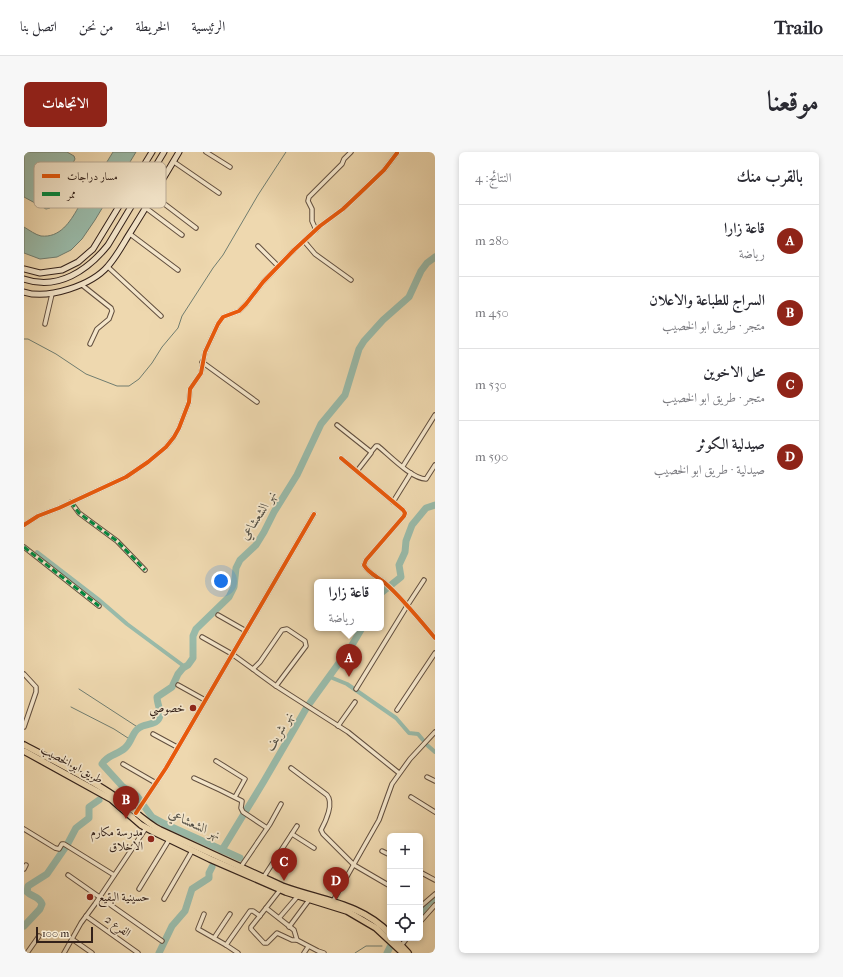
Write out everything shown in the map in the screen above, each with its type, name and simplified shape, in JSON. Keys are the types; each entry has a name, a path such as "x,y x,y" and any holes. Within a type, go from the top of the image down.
{"main road":[{"path":"146,162 152,152"},
{"path":"158,162 164,152"},
{"path":"166,176 179,152"},
{"path":"24,270 40,273 62,270 78,262 94,249 119,208"},
{"path":"24,280 43,283 54,282 78,273 94,261 108,245 130,208"},
{"path":"24,292 52,294 82,285 108,266 146,208"},
{"name":"طريق ابو الخصيب","path":"24,745 112,799 146,828 168,840 280,890 309,900 353,911 376,928 403,953"},
{"name":"طريق ابو الخصيب","path":"24,751 113,794 151,825 160,830 263,878 300,893 333,901 373,919 387,931"},
{"path":"397,941 408,953"}],"street":[{"path":"206,152 230,166"},
{"path":"316,230 312,221 312,209 308,201 309,197 342,164 344,159 351,152"},
{"path":"24,525 38,516 126,476 148,462 166,447 174,437 178,428 189,402 190,389 201,373 205,352 223,316 239,311 278,266 316,230 344,209 384,170 397,153"},
{"path":"174,162 219,193"},
{"path":"166,205 196,228"},
{"path":"146,208 182,235"},
{"path":"130,234 178,270"},
{"path":"304,241 315,254 351,280"},
{"path":"258,246 278,266"},
{"path":"108,266 161,316"},
{"path":"82,285 111,308 112,311 109,319 97,329 90,344"},
{"path":"45,324 52,294"},
{"path":"202,362 257,402"},
{"path":"403,466 435,415"},
{"path":"337,425 371,452"},
{"path":"357,471 376,446 378,446 411,473 422,479 426,479 435,465"},
{"path":"341,458 405,513 366,560 364,565 380,579"},
{"path":"393,502 411,473"},
{"path":"71,502 79,513 117,541 145,570"},
{"path":"136,813 156,783 314,514"},
{"path":"24,547 99,606"},
{"path":"356,689 424,580"},
{"path":"384,582 435,638"},
{"path":"218,615 246,631"},
{"path":"253,669 260,662 282,630 287,629 305,641 306,646 276,686"},
{"path":"202,637 232,654 276,686 338,726 399,772"},
{"path":"397,710 435,653"},
{"path":"24,674 36,687 36,692 24,727"},
{"path":"178,685 205,700"},
{"path":"338,726 355,702"},
{"path":"333,901 379,820 392,784 399,772 435,732"},
{"path":"153,734 177,747"},
{"path":"216,761 245,779 235,797"},
{"path":"123,764 156,783"},
{"path":"291,768 329,798 330,807 326,815 322,832 354,865 387,884"},
{"path":"428,777 435,781"},
{"path":"194,778 242,801 241,808 243,812 267,828"},
{"path":"410,797 435,812"},
{"path":"240,868 281,804"},
{"path":"263,878 297,826"},
{"path":"64,953 78,927 146,828"},
{"path":"24,829 55,848 59,848 62,844 67,845 114,875"},
{"path":"292,834 314,848"},
{"path":"139,889 168,840"},
{"path":"164,899 192,851"},
{"path":"382,851 387,854"},
{"path":"423,874 435,880"},
{"path":"68,875 162,941"},
{"path":"280,890 251,930 264,943 267,943 277,932 324,953"},
{"path":"423,903 435,894"},
{"path":"279,918 297,896"},
{"path":"289,927 309,900"},
{"path":"423,919 435,905"},
{"path":"266,908 295,932 295,939 297,940"},
{"path":"226,945 250,911 253,911 260,916"},
{"path":"204,914 198,929 238,953"},
{"path":"214,938 230,914"},
{"name":"الفرع 2","path":"86,916 138,953"},
{"path":"29,952 39,936"},
{"path":"72,940 92,953"},
{"path":"401,946 405,941"},
{"path":"304,953 308,947"}],"shaded area":[{"path":"24,152 67,152 74,156 75,159 74,162 34,162 34,202 24,197"},
{"path":"113,152 136,152 130,162 107,162"},
{"path":"78,208 102,208 82,239 71,250 57,257 40,259 24,253 24,227 35,234 48,236 59,232 72,219"}],"waterway":[{"path":"24,339 28,339 56,354 86,374 117,386 129,386 139,379 178,328 182,316 223,255 258,195 286,152"},
{"name":"نهر الشعشاعي","path":"140,800 137,796 123,787 102,764 109,757 125,748 133,735 142,726 154,723 159,719 160,713 157,697 172,687 178,674 193,658 193,636 196,629 229,597 234,587 236,568 240,560 256,545 297,475 321,424 345,395 359,349 364,341 383,320 409,297 421,271 427,263 435,257"},
{"name":"نهر شريف","path":"384,591 401,577 399,565 405,552 406,541 412,525 426,508 435,505"},
{"path":"37,552 98,599 127,624 185,667"},
{"name":"نهر شريف","path":"222,850 307,707 352,645 360,631"},
{"path":"330,677 347,684 396,718 409,733 418,734 423,740"},
{"path":"79,689 139,728"},
{"path":"71,707 114,729 131,740"},
{"path":"427,745 435,752"},
{"path":"24,926 40,909 42,904 39,899 27,892 28,886 47,874 67,845 76,828 89,818 89,807 99,800"},
{"name":"نهر الشعشاعي","path":"144,806 152,817 240,858"},
{"path":"159,953 172,926 185,911 192,889 209,878 209,873 212,867"},
{"path":"423,910 427,904 435,898"},
{"path":"355,953 366,946 382,946"},
{"path":"387,953 390,947"}],"marked path":[{"path":"71,502 79,513 117,541 145,570"},
{"path":"24,547 99,606"}],"cycle path":[{"path":"24,525 38,516 126,477 166,447 179,428 189,402 190,389 201,373 205,352 218,324 223,317 239,311 263,282 294,250 360,193 384,170 397,153"},
{"path":"341,458 405,513 366,560 364,565 379,579"},
{"path":"136,813 166,768 314,514"},
{"path":"384,582 411,609 435,638"}],"place":[{"name":"قاعة زارا","path":"349,677"},
{"name":"خصوصي","path":"193,708"},
{"name":"السراج للطباعة والاعلان","path":"126,819"},
{"name":"مدرسة مكارم الاخلاق","path":"151,839"},
{"name":"محل الاخوين","path":"284,881"},
{"name":"حسينية البقيع","path":"90,897"},
{"name":"صيدلية الكوثر","path":"336,900"}]}
